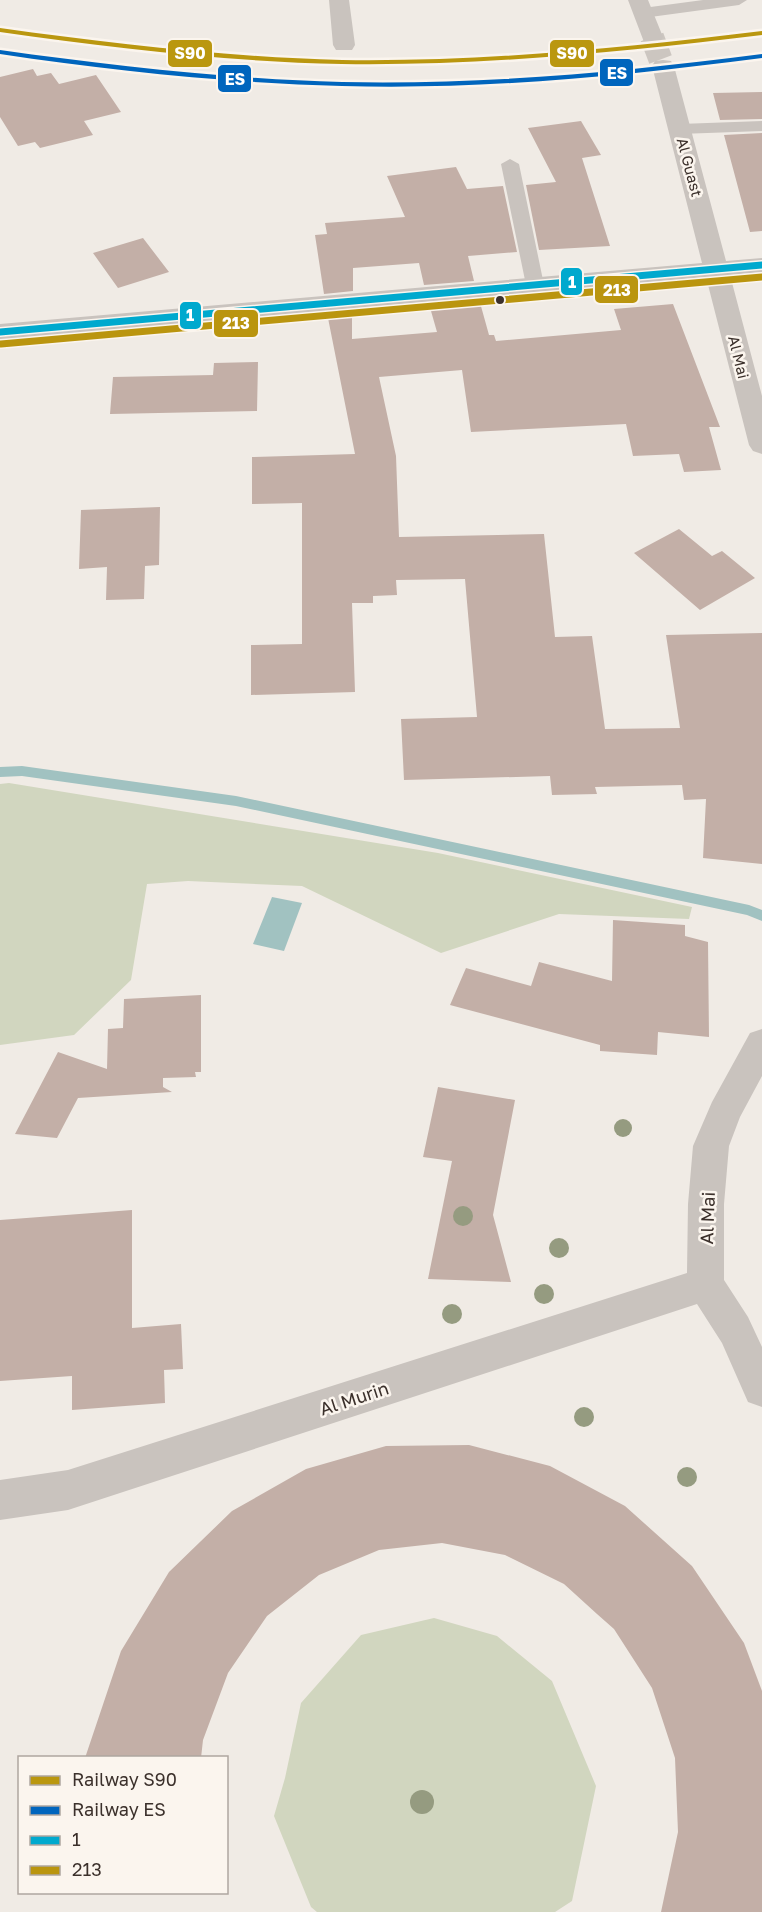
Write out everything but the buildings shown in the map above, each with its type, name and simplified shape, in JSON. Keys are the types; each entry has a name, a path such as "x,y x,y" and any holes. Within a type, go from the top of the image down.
{"street":[{"path":"339,0 344,45"},
{"path":"641,7 652,37"},
{"name":"Al Guast","path":"663,66 717,269"},
{"path":"0,332 762,265"},
{"name":"Al Mai","path":"717,269 762,445"},
{"name":"Al Mai","path":"705,1284 706,1204 711,1146 724,1113 762,1043"},
{"path":"705,1284 735,1330 762,1389"},
{"name":"Al Murin","path":"0,1500 68,1490 705,1284"}],"lane":[{"path":"641,7 740,0"},
{"path":"680,129 762,126"},
{"path":"510,164 535,285"}],"green space":[{"path":"9,783 438,853 692,907 689,919 559,914 441,953 302,886 188,881 147,884 131,980 74,1035 0,1045 0,784"},
{"path":"434,1618 497,1636 552,1681 596,1786 572,1901 555,1912 317,1912 311,1907 274,1816 285,1778 301,1703 361,1635"}],"water":[{"path":"272,897 302,903 284,951 253,944"}],"waterway":[{"path":"0,772 22,771 236,801 749,910 762,916"}],"tunnel":[{"path":"652,37 663,66"}],"rail line":[{"name":"S90","path":"0,30 177,52 344,62 464,60 583,53 762,33"},
{"name":"ES","path":"0,52 177,74 344,84 464,83 583,76 762,56"}],"transit line":[{"name":"1","path":"0,332 762,265"},
{"name":"213","path":"1,344 762,277"}]}
